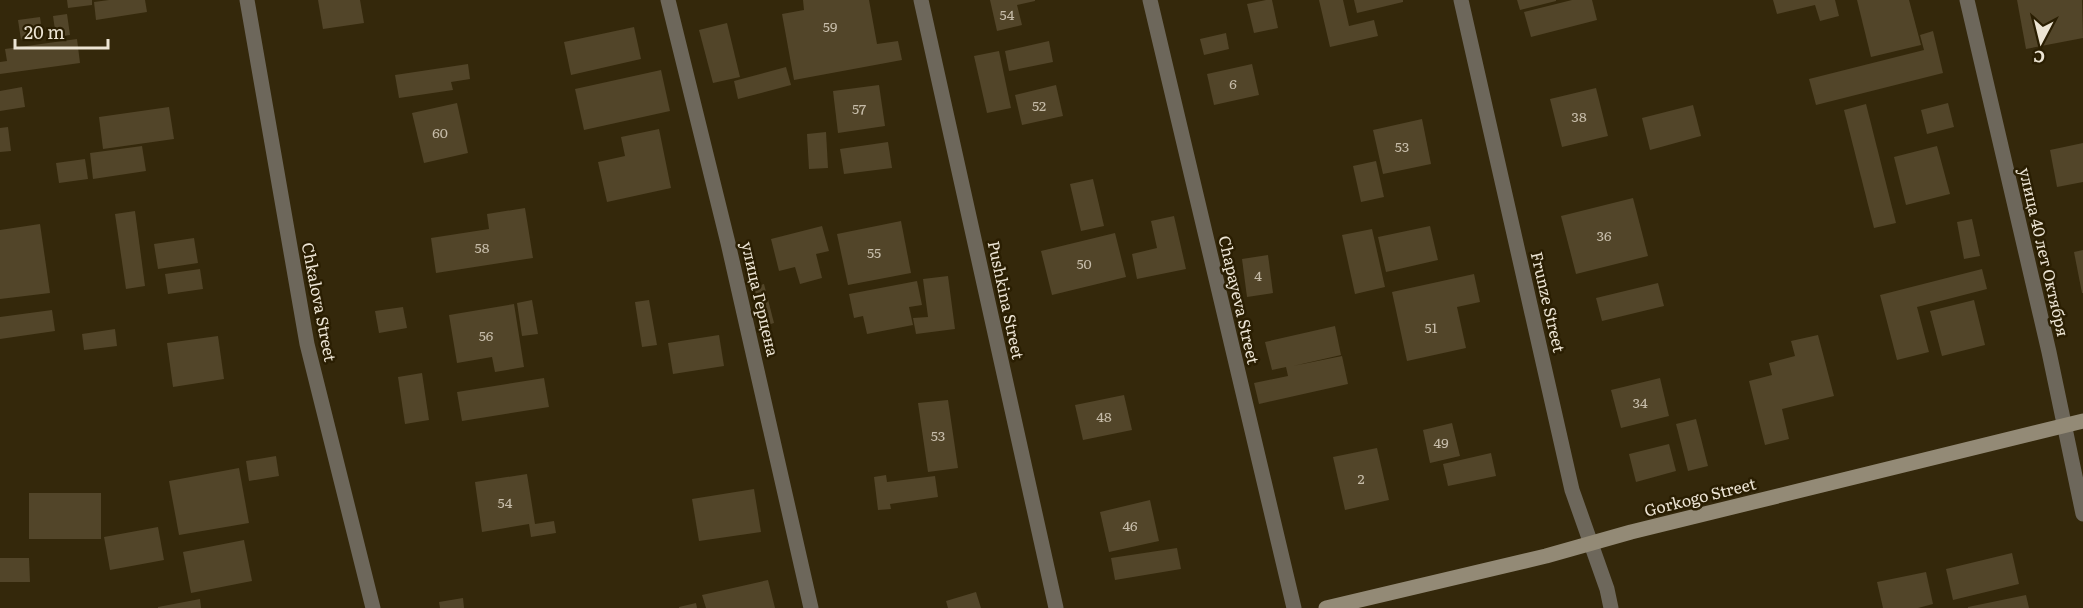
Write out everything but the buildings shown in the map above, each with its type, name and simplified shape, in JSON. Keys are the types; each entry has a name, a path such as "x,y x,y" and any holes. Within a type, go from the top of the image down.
{"main road":[{"name":"Gorkogo Street","path":"1326,608 1546,556 2083,421"}],"street":[{"name":"Chkalova Street","path":"247,0 307,345 373,608"},
{"name":"улица Герцена","path":"668,0 728,243 811,608"},
{"name":"Pushkina Street","path":"921,0 1056,608"},
{"name":"Chapayeva Street","path":"1150,0 1294,608"},
{"name":"Frunze Street","path":"1461,0 1572,490 1611,608"},
{"name":"улица 40 лет Октября","path":"1967,0 2083,514"}]}
